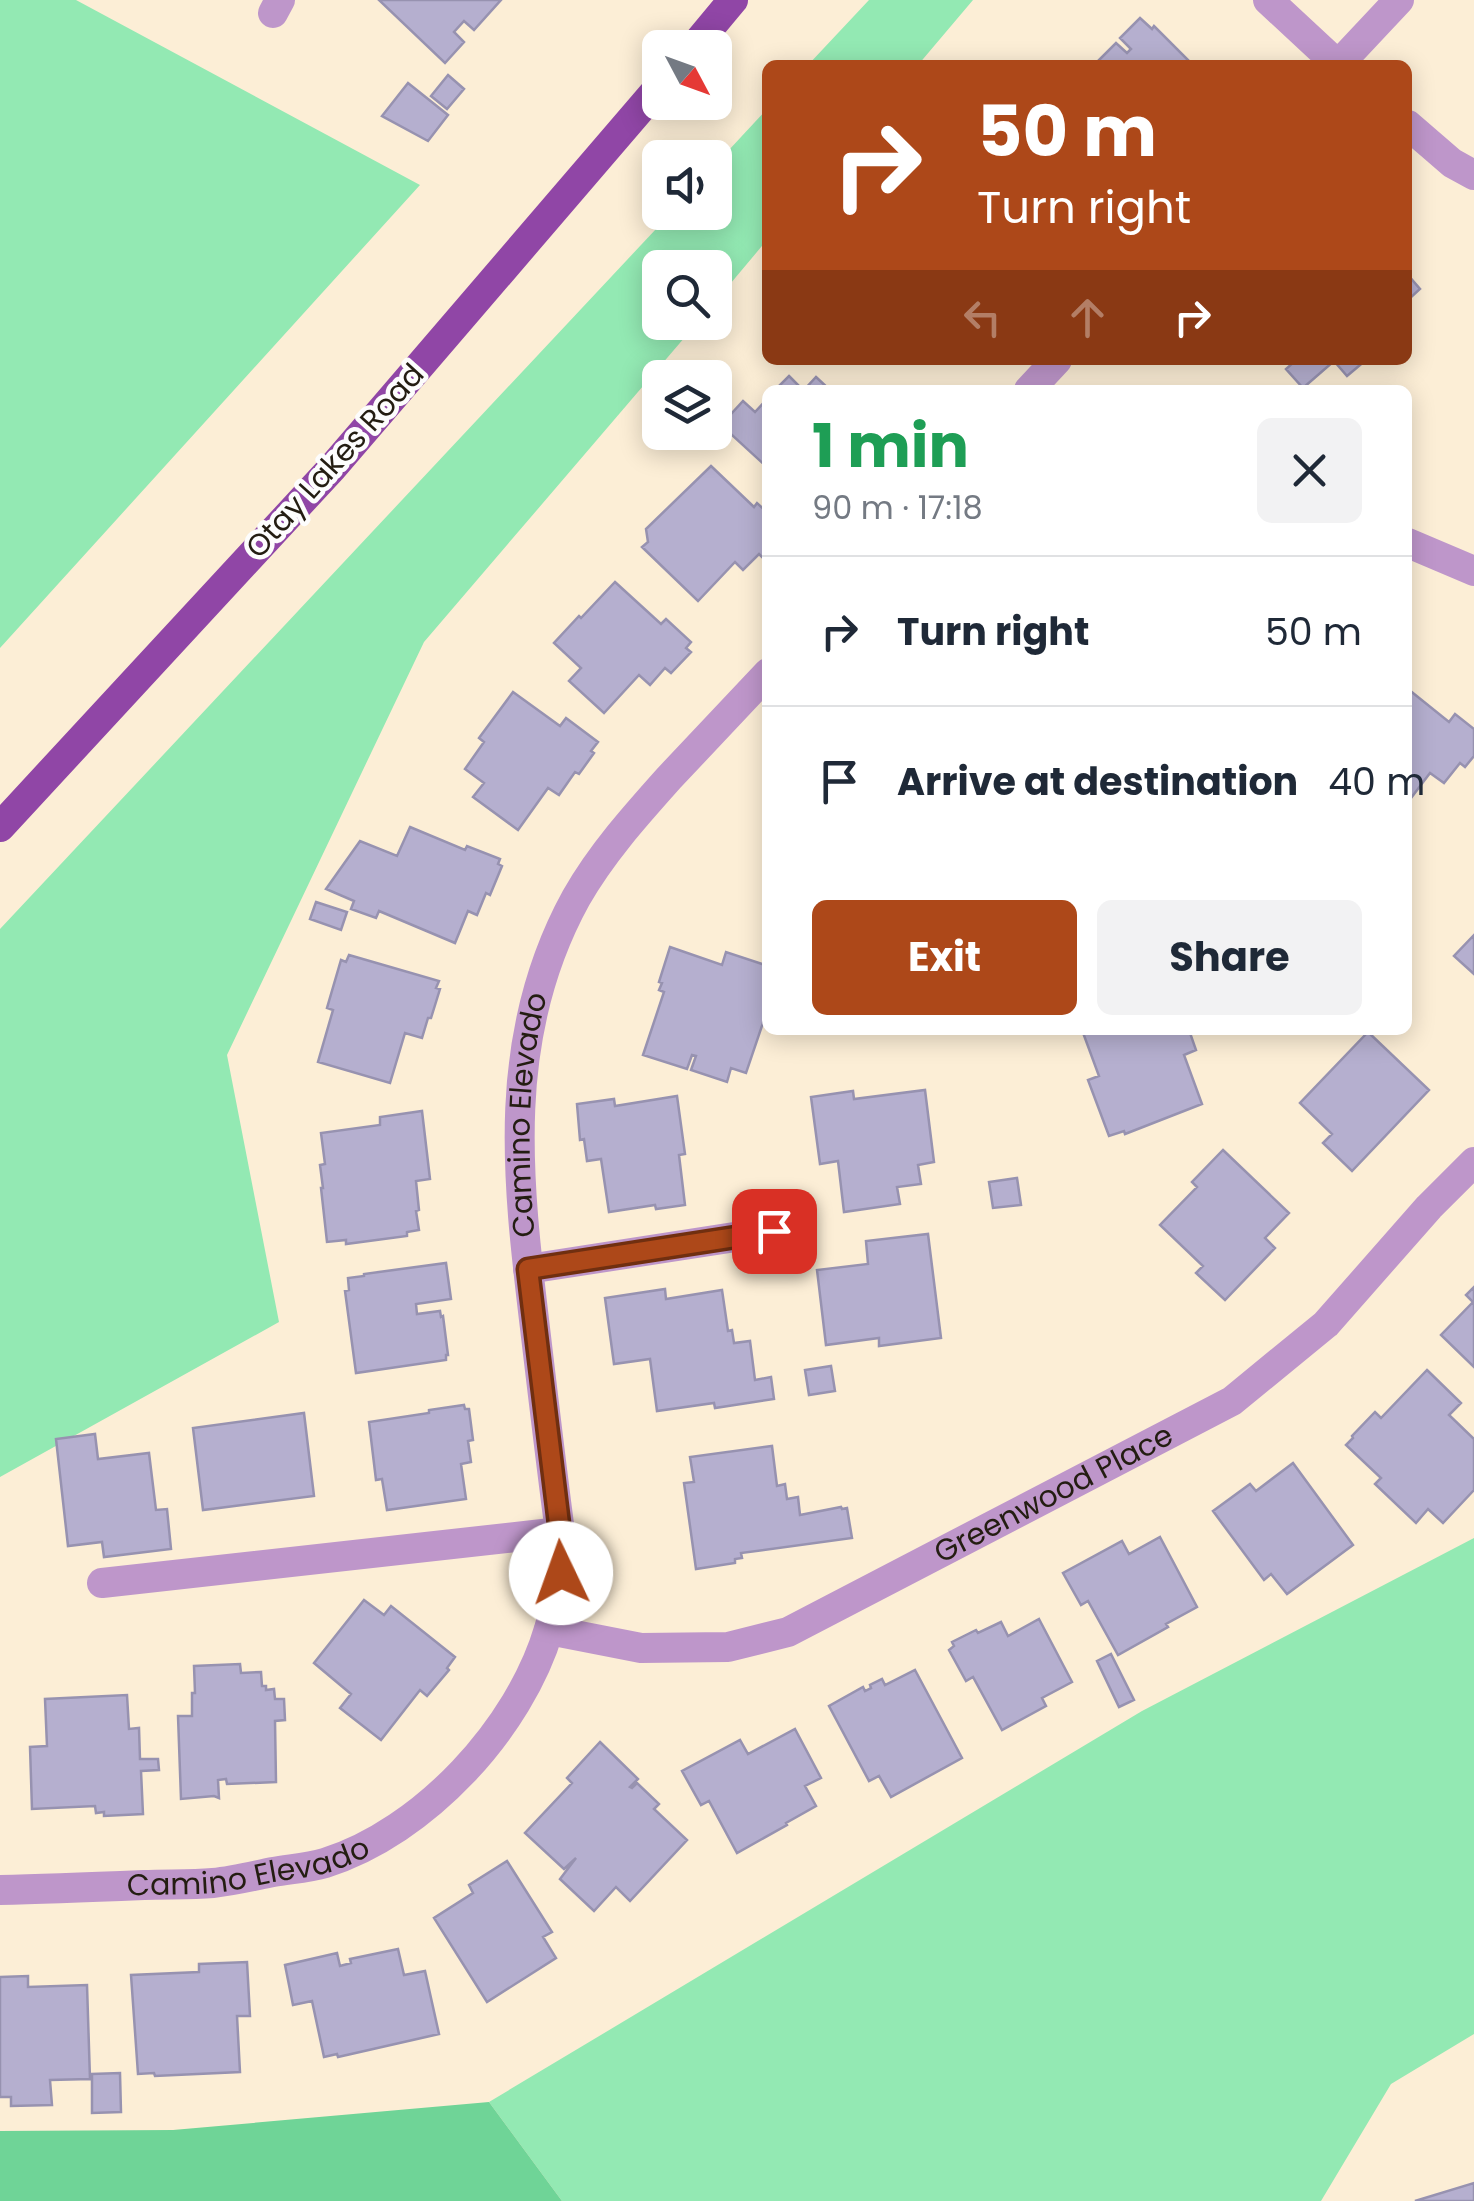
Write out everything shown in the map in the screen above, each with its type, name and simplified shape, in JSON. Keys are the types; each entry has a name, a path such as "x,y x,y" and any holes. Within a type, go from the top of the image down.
{"main road":[{"path":"708,30 733,0"},
{"name":"Otay Lakes Road","path":"0,827 333,467 642,107"}],"street":[{"path":"1268,0 1333,60"},
{"path":"1343,60 1399,0"},
{"path":"1412,128 1452,163 1474,174"},
{"path":"1412,545 1474,571"},
{"name":"Camino Elevado","path":"0,1890 212,1883 324,1863 362,1847 430,1803 488,1744 513,1708 549,1630 561,1573 560,1532 528,1269 519,1148 521,1076 528,1030 556,941 576,898 602,858 630,821 762,678"},
{"name":"Greenwood Place","path":"549,1630 641,1648 728,1647 788,1632 1232,1400 1326,1324 1474,1162"},
{"path":"528,1269 774,1231"},
{"path":"102,1584 560,1532"}],"green space":[{"path":"0,0 76,0 420,185 0,648"},
{"path":"869,0 973,0 922,60 813,60"},
{"path":"762,114 762,246 732,282 732,250 642,250 642,340 682,340 665,360 642,360 642,387 424,642 227,1055 279,1322 0,1477 0,929 655,230 732,230 732,147"},
{"path":"1474,1538 1474,2034 1391,2084 1321,2201 562,2201 489,2102 1142,1711"},
{"path":"489,2102 562,2201 0,2201 0,2131 173,2130"}],"building":[{"path":"379,0 501,0 474,30 464,21 454,32 464,42 445,63"},
{"path":"1140,18 1152,29 1154,26 1188,60 1099,60 1116,43 1127,53 1131,49 1120,38"},
{"path":"448,75 464,89 447,109 431,96"},
{"path":"408,83 448,115 428,141 382,116"},
{"path":"1412,280 1420,289 1412,296"},
{"path":"1291,365 1329,365 1306,385 1300,385 1286,369"},
{"path":"1337,365 1360,365 1347,376"},
{"path":"789,376 798,385 780,385"},
{"path":"816,377 825,385 809,385"},
{"path":"743,401 755,412 762,404 762,463 732,435 732,413"},
{"path":"711,466 754,507 757,503 762,508 762,557 759,554 743,570 735,562 698,601 642,547 648,542 646,529"},
{"path":"615,582 661,624 666,619 691,642 686,648 691,652 671,673 665,668 650,685 639,675 604,713 569,681 581,668 554,643"},
{"path":"513,692 560,726 566,718 598,742 579,774 575,772 559,795 548,788 518,830 473,797 484,783 465,769 484,742 479,738"},
{"path":"1412,692 1449,722 1455,714 1474,729 1474,756 1465,767 1460,763 1444,783 1430,773 1412,797"},
{"path":"410,827 465,850 467,846 500,859 498,864 502,866 490,895 486,893 477,915 468,911 455,943 379,911 376,918 351,909 354,901 326,889 360,841 397,856"},
{"path":"316,902 347,912 341,930 310,919"},
{"path":"1474,935 1474,974 1454,956"},
{"path":"670,947 722,965 726,952 762,964 762,1026 746,1073 731,1068 727,1082 691,1070 696,1056 692,1055 687,1069 643,1055 664,992 659,990"},
{"path":"349,955 439,981 436,988 440,989 422,1038 405,1033 390,1083 318,1062 333,1010 327,1008 341,960 346,962"},
{"path":"1084,1035 1191,1035 1196,1050 1184,1055 1202,1104 1125,1134 1124,1131 1109,1136 1088,1080 1099,1076"},
{"path":"1365,1035 1371,1035 1429,1090 1352,1171 1323,1143 1332,1134 1300,1103"},
{"path":"925,1090 934,1162 918,1165 921,1184 897,1187 900,1204 844,1212 838,1161 820,1164 811,1097 853,1091 854,1099"},
{"path":"677,1096 685,1154 679,1155 685,1205 609,1212 601,1159 587,1161 584,1139 580,1140 577,1104 614,1099 615,1106"},
{"path":"422,1111 430,1179 416,1181 419,1230 407,1232 407,1236 346,1244 346,1240 327,1242 321,1188 320,1165 325,1164 321,1133 380,1125 380,1117"},
{"path":"1223,1150 1289,1213 1265,1238 1275,1248 1225,1300 1196,1273 1203,1266 1160,1225 1197,1187 1192,1182"},
{"path":"1017,1178 1021,1205 993,1208 989,1182"},
{"path":"928,1234 941,1338 879,1346 879,1338 826,1345 817,1270 868,1264 866,1241"},
{"path":"446,1263 451,1299 416,1304 417,1314 440,1311 443,1316 446,1360 356,1373 345,1291 349,1290 348,1278"},
{"path":"1474,1287 1474,1367 1441,1335 1473,1302 1466,1295"},
{"path":"665,1289 666,1299 722,1290 728,1331 732,1330 734,1343 750,1341 755,1380 771,1377 774,1399 657,1411 650,1359 614,1364 605,1298"},
{"path":"831,1366 835,1391 809,1395 805,1370"},
{"path":"1427,1370 1461,1403 1449,1415 1474,1439 1474,1490 1443,1523 1428,1509 1416,1523 1375,1484 1381,1478 1346,1445 1375,1412 1381,1418"},
{"path":"464,1405 469,1409 473,1440 468,1441 471,1462 461,1464 466,1499 387,1510 382,1479 376,1480 369,1422"},
{"path":"304,1413 314,1496 203,1510 193,1428"},
{"path":"95,1434 98,1459 149,1453 156,1510 167,1509 171,1549 104,1557 102,1542 68,1546 56,1439"},
{"path":"772,1446 777,1486 785,1484 787,1499 798,1497 800,1515 847,1508 852,1538 741,1553 742,1558 735,1559 735,1563 696,1569 684,1483 694,1482 690,1457"},
{"path":"1293,1463 1353,1545 1287,1594 1271,1574 1264,1580 1213,1511 1250,1484 1256,1491"},
{"path":"1160,1537 1197,1607 1118,1655 1088,1601 1081,1605 1063,1573 1122,1541 1129,1554"},
{"path":"364,1600 384,1615 391,1606 455,1657 427,1696 420,1690 381,1740 340,1708 351,1694 314,1663"},
{"path":"1039,1619 1072,1682 1042,1698 1046,1706 1002,1730 973,1677 966,1681 949,1650 954,1646 952,1642 976,1630 978,1633 1001,1622 1008,1636"},
{"path":"1111,1654 1134,1700 1119,1707 1097,1661"},
{"path":"240,1664 241,1673 261,1672 262,1686 274,1689 275,1699 284,1699 285,1720 275,1721 276,1782 227,1784 226,1779 218,1780 219,1798 181,1799 178,1716 192,1716 194,1666"},
{"path":"915,1670 962,1758 891,1797 879,1776 869,1781 829,1706 863,1687 865,1691 871,1688 882,1679 885,1685"},
{"path":"127,1695 129,1729 139,1728 140,1759 158,1759 159,1770 141,1771 143,1814 104,1816 104,1812 96,1813 95,1806 32,1809 30,1747 47,1746 45,1699"},
{"path":"795,1729 821,1778 805,1786 816,1806 737,1853 709,1801 701,1805 682,1771 740,1740 748,1754"},
{"path":"600,1742 638,1779 630,1787 637,1783 659,1804 654,1809 687,1840 630,1901 616,1887 594,1911 560,1879 576,1858 564,1869 525,1833 572,1783 567,1778"},
{"path":"507,1861 552,1932 543,1937 556,1958 487,2002 434,1918 473,1893 469,1885"},
{"path":"398,1949 404,1975 425,1971 439,2034 324,2057 312,2001 293,2005 285,1965 337,1953 340,1966 351,1963 350,1959"},
{"path":"247,1962 250,2016 237,2016 240,2072 138,2074 131,1975 199,1972 199,1964"},
{"path":"28,1976 28,1987 87,1985 90,2079 50,2080 52,2105 11,2106 11,2097 0,2097 0,1977"},
{"path":"120,2073 121,2112 92,2113 92,2074"},
{"path":"1474,2183 1474,2201 1415,2201"}],"route":[{"path":"561,1573 560,1532 528,1269 774,1231"}]}
